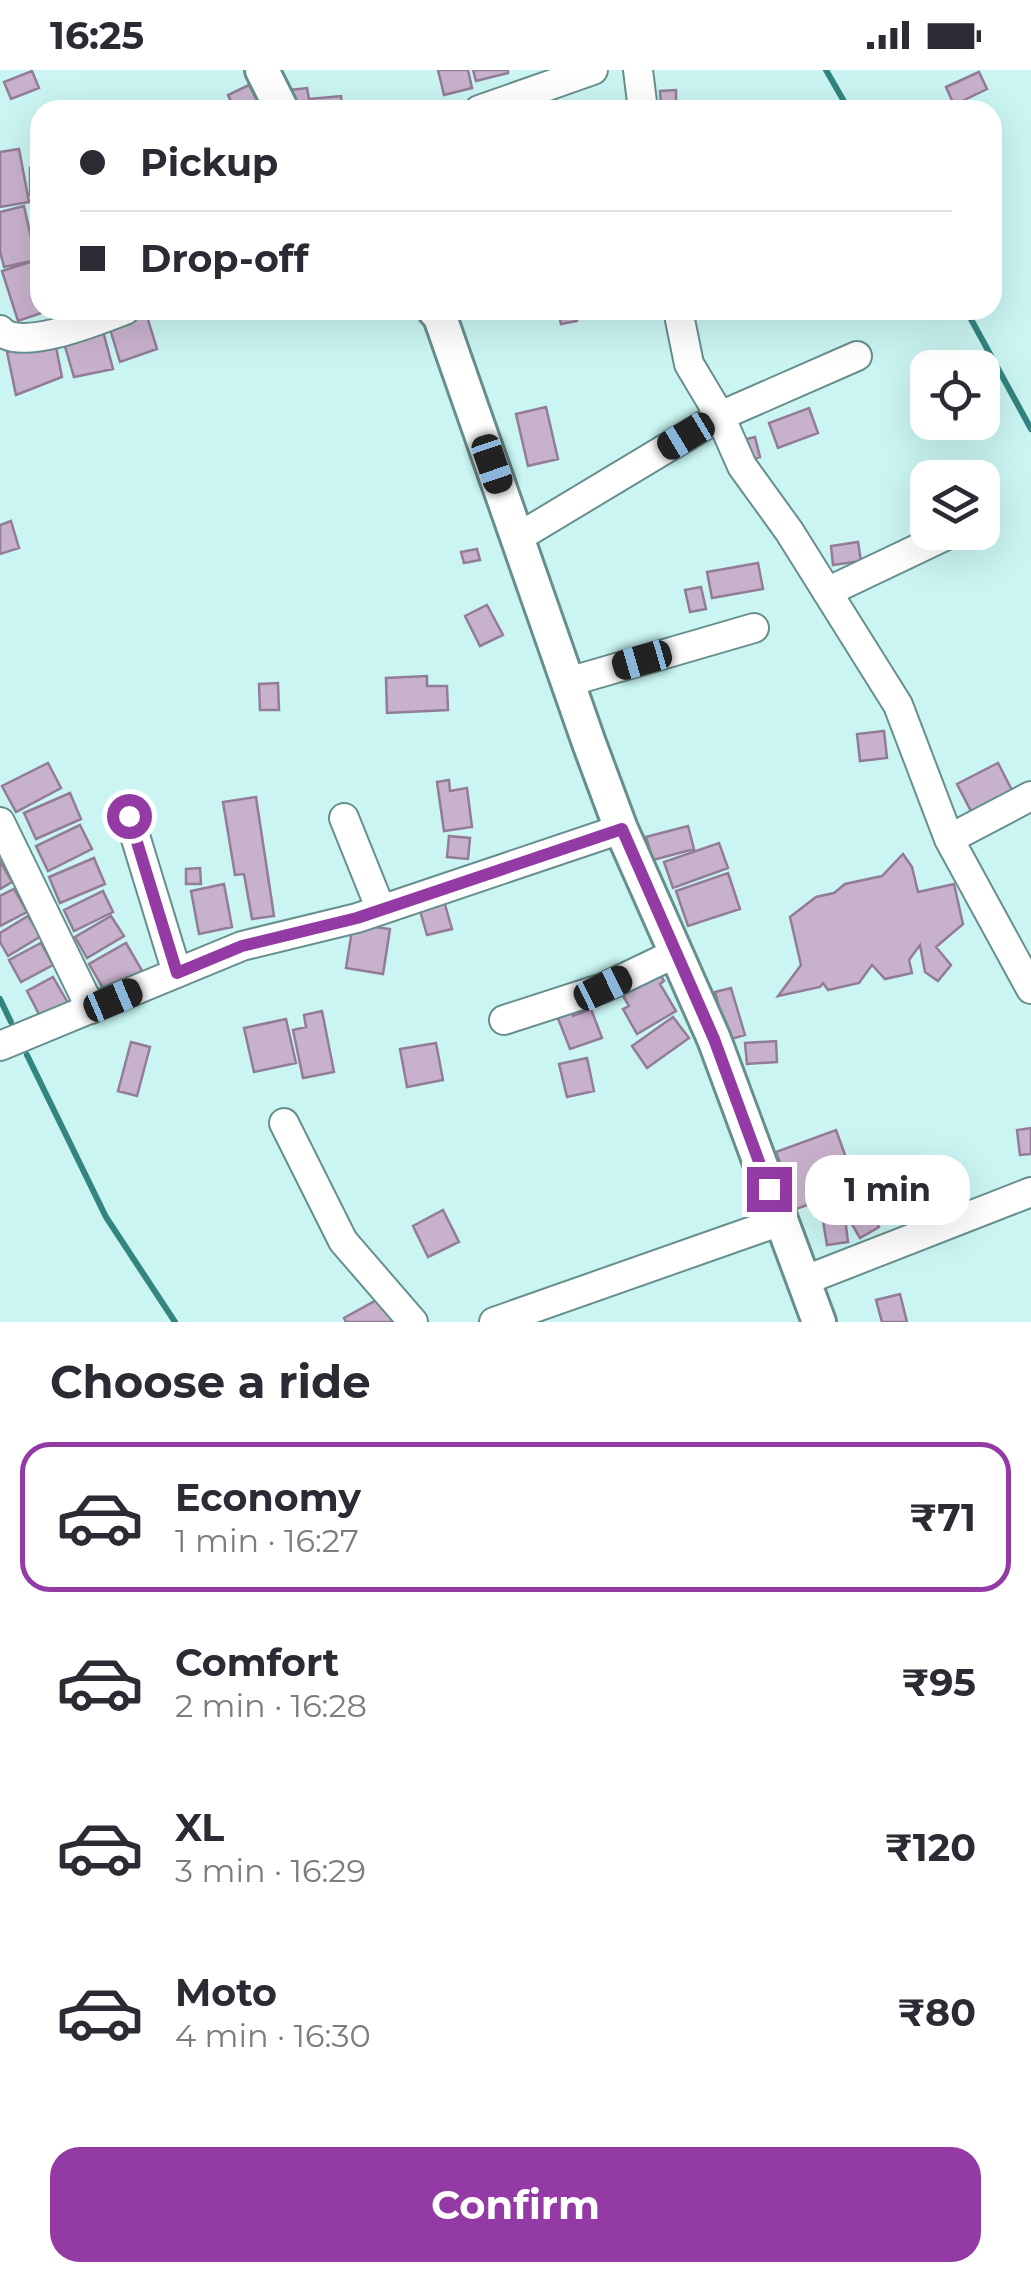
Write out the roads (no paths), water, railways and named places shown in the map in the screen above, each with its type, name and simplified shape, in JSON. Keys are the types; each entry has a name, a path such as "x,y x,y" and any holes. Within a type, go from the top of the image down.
{"street":[{"path":"262,70 277,100"},
{"path":"508,100 593,70"},
{"path":"638,70 642,100"},
{"path":"0,330 6,337 19,340 94,320"},
{"path":"441,320 622,829 714,1039 819,1322"},
{"path":"684,320 689,364 720,416 742,466 790,531 898,705 949,839 1031,989"},
{"path":"518,538 720,416 857,356"},
{"path":"828,592 916,550"},
{"path":"568,682 754,628"},
{"path":"949,839 1031,796"},
{"path":"129,816 177,973"},
{"path":"344,818 381,910"},
{"path":"0,822 91,1008"},
{"path":"0,1046 242,946 381,910 622,829"},
{"path":"504,1020 603,988 676,953"},
{"path":"284,1123 343,1241 413,1322"},
{"path":"803,1281 1031,1192"},
{"path":"494,1322 781,1221"}],"waterway":[{"path":"826,70 843,100"},
{"path":"971,320 1031,429"},
{"path":"0,999 11,1022"},
{"path":"27,1055 106,1217 175,1322"}]}
